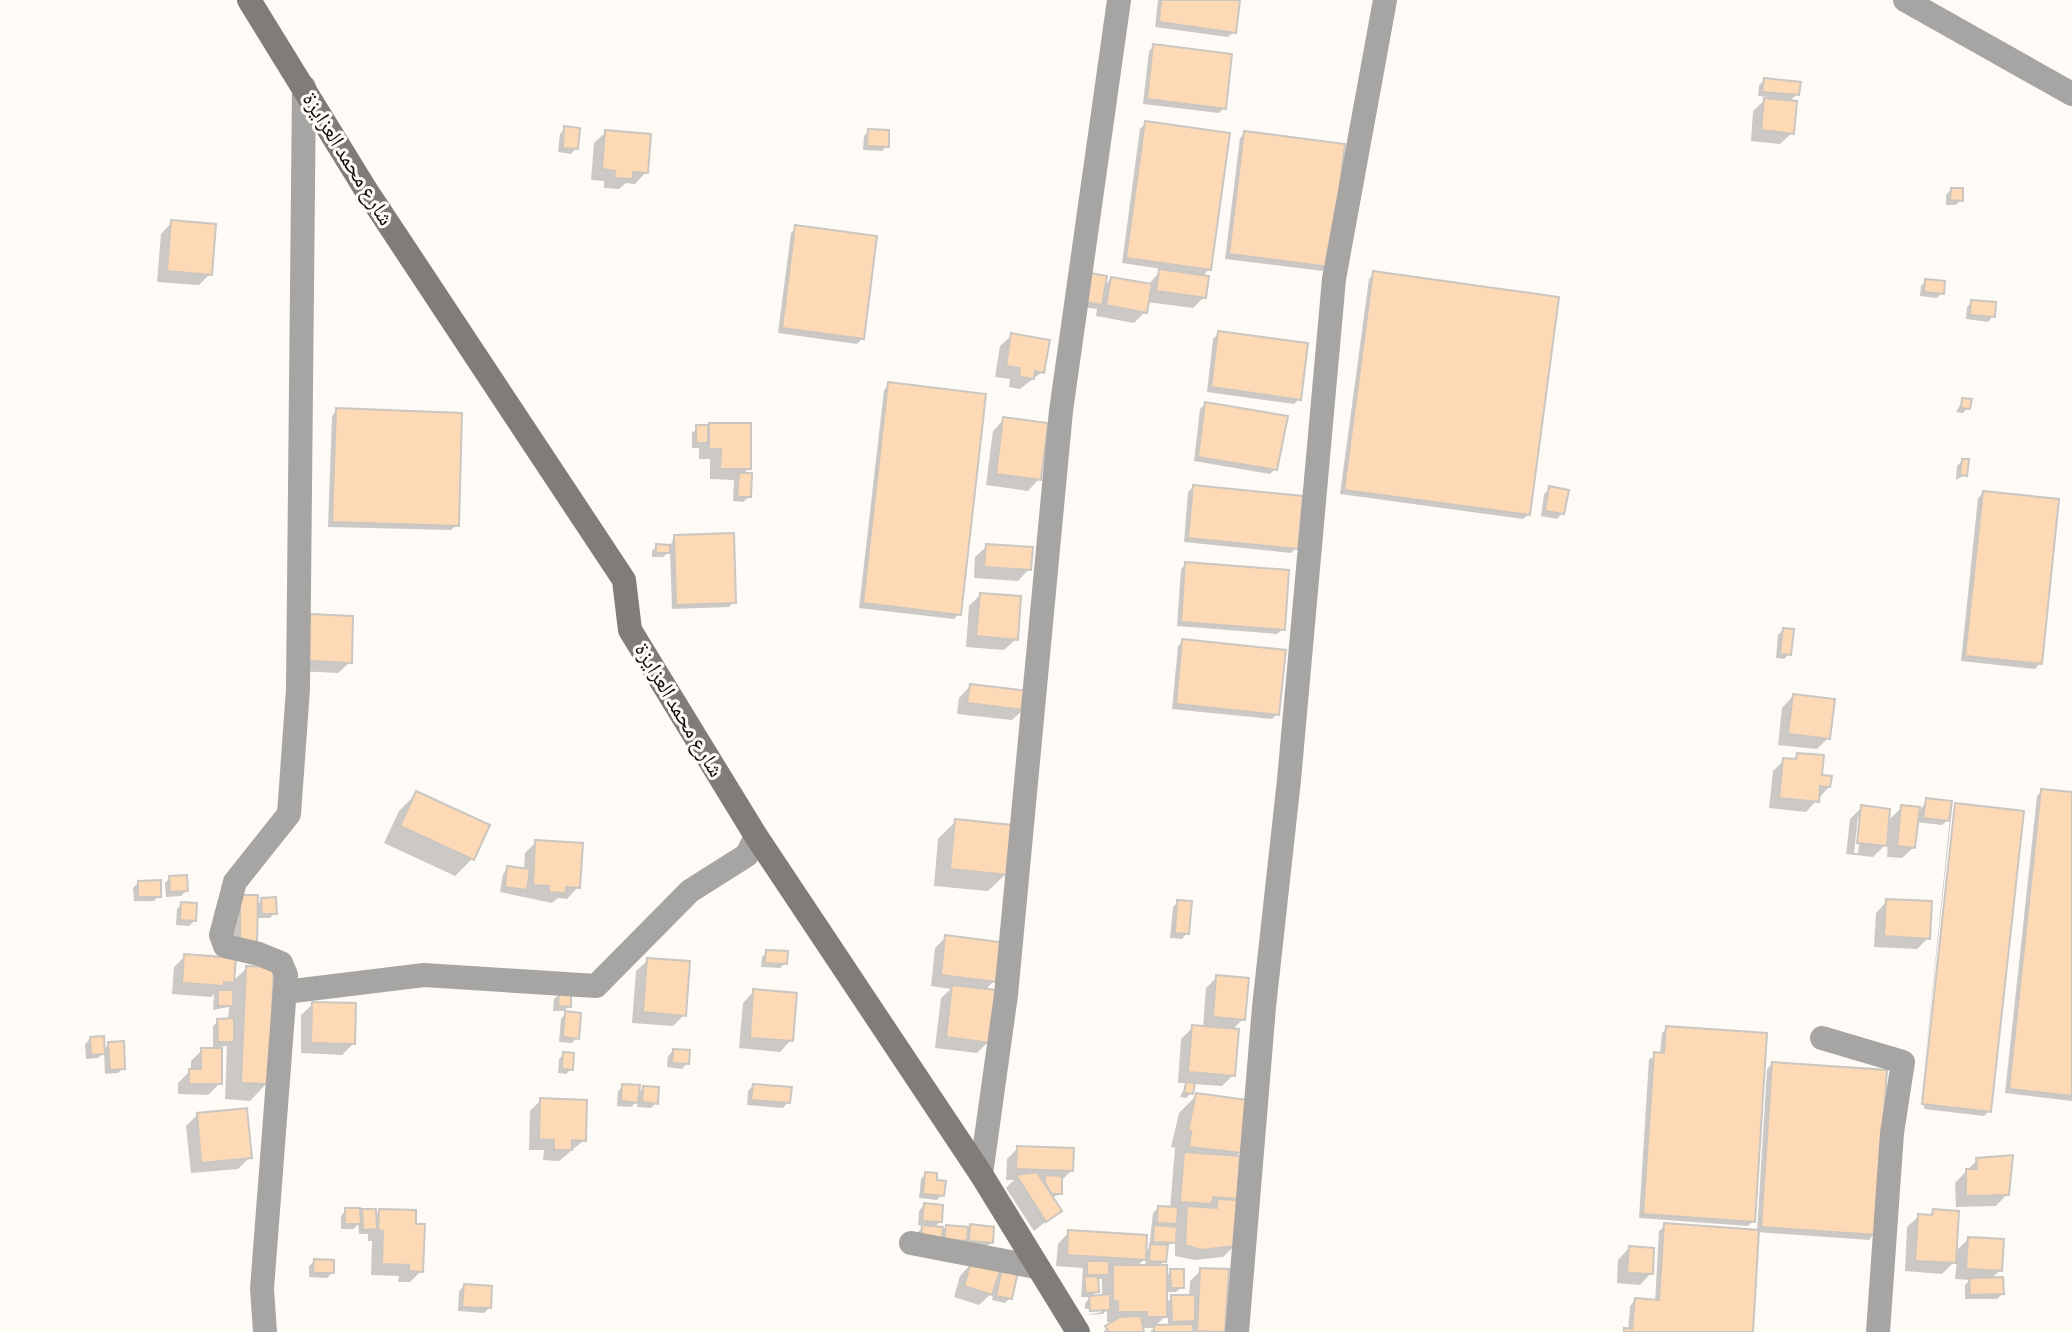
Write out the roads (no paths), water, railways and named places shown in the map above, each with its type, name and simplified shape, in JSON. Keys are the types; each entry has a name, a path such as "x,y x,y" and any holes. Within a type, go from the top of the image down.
{"main road":[{"name":"شارع محمد العزايزة","path":"249,0 366,190 624,580 630,630 756,836 981,1174 1078,1332"}],"street":[{"path":"981,1174 1006,995 1061,411 1119,0"},
{"path":"1237,1332 1264,1007 1289,780 1334,279 1385,0"},
{"path":"1905,0 2072,94"},
{"path":"265,1332 262,1289 286,975 281,963 225,946 221,935 235,882 289,814 298,689 304,87"},
{"path":"285,992 424,975 596,986 690,891 747,855 756,836"},
{"path":"1822,1038 1903,1062 1892,1133 1878,1332"},
{"path":"911,1243 1036,1267"}]}
